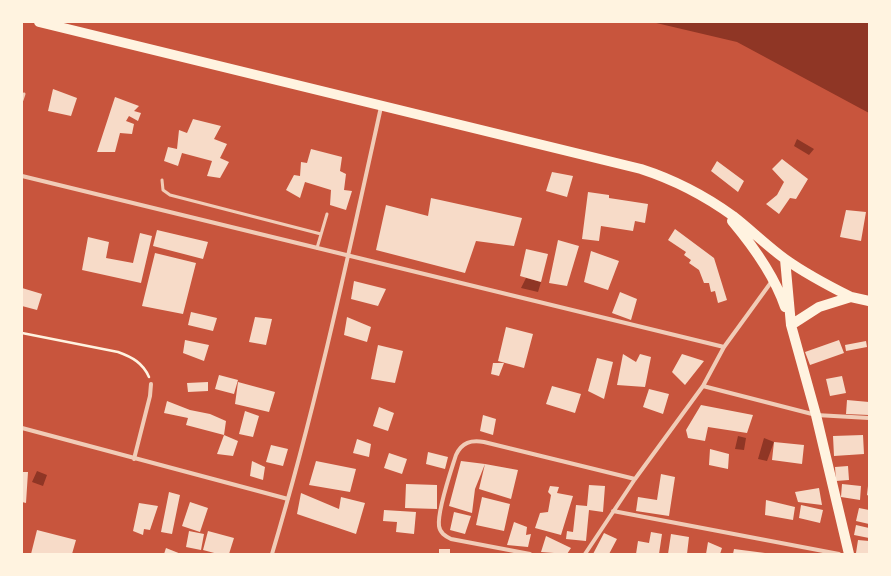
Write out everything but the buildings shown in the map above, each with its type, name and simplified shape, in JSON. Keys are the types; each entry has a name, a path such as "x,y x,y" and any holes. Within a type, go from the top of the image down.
{"main road":[{"path":"39,22 669,178 697,192 722,209 785,259 817,280 851,297 869,301"},
{"path":"722,209 748,242 782,297 816,415 849,554"},
{"path":"785,259 791,324"},
{"path":"791,324 819,307 851,297"}],"street":[{"path":"272,554 288,499 349,256 380,107"},
{"path":"22,176 724,347"},
{"path":"585,554 634,479 703,386 724,347 773,281"},
{"path":"134,459 150,396 151,384"},
{"path":"703,386 816,415 869,418"},
{"path":"22,428 288,499"},
{"path":"530,554 451,539 442,534 439,526 439,516 459,447 474,441 484,442 634,479"},
{"path":"613,511 839,554"}],"lane":[{"path":"22,100 24,94"},
{"path":"162,180 163,190 170,195 320,234"},
{"path":"317,248 327,214"}],"path":[{"path":"22,333 111,351 133,357 144,370 151,384"}],"shaded area":[{"path":"652,22 869,22 869,113 737,42"},
{"path":"797,139 814,149 809,155 794,146"},
{"path":"526,278 541,282 538,292 521,288"},
{"path":"738,436 746,438 744,450 735,449"},
{"path":"764,438 774,442 767,461 758,459"},
{"path":"37,471 47,475 43,486 32,482"}]}
